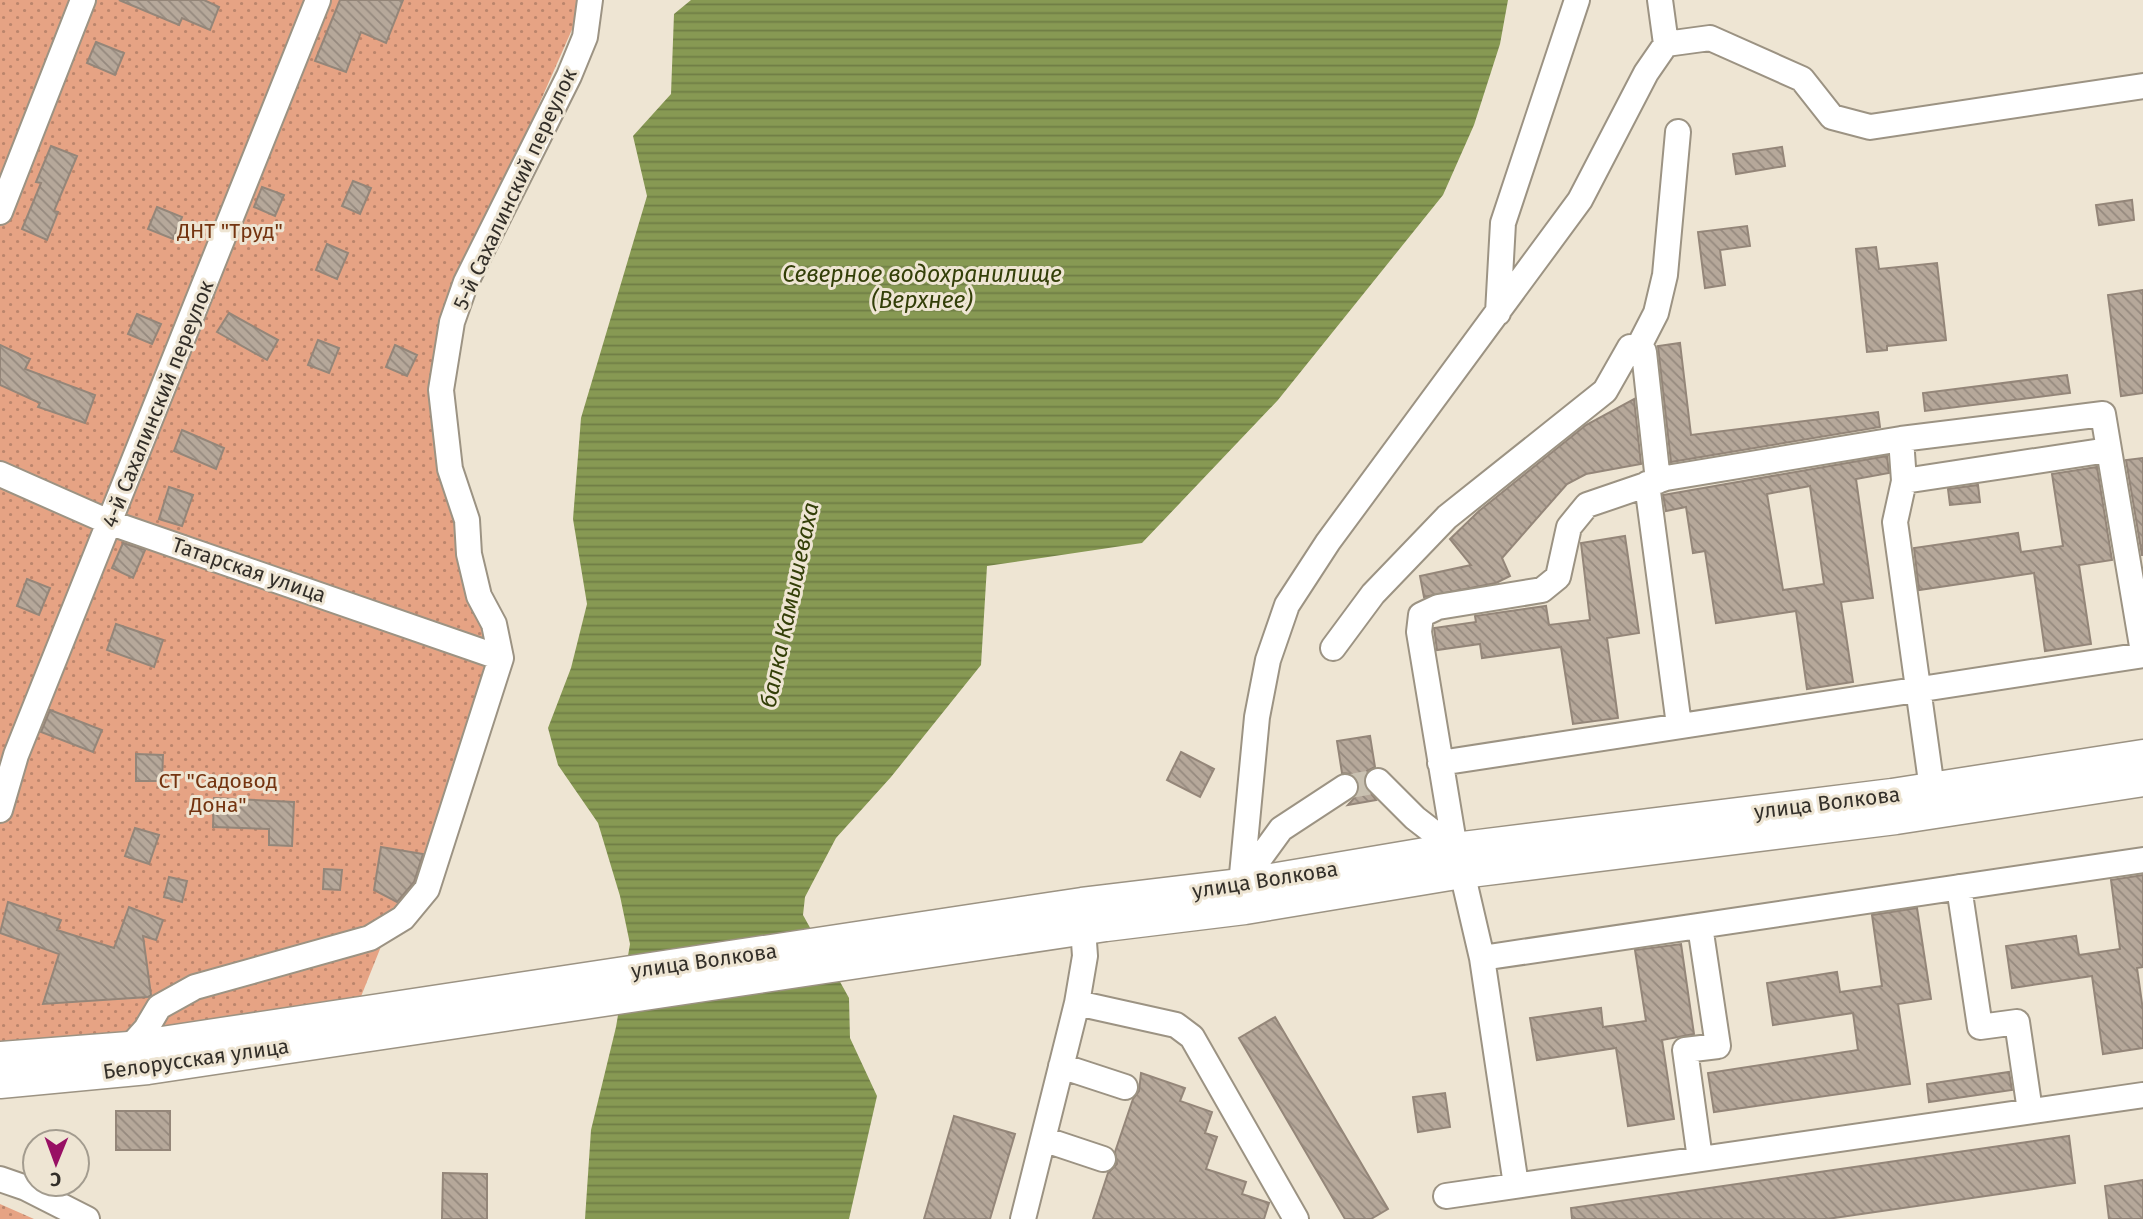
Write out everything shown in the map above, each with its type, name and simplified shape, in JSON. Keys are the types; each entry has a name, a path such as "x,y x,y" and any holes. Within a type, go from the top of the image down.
{"main road":[{"name":"улица Волкова","path":"970,933 1083,928 1245,908 1459,861 2143,756"},
{"name":"улица Волкова","path":"389,1020 970,933 1241,885 1896,818 2143,780"},
{"name":"Белорусская улица","path":"0,1058 129,1048 389,1020"},
{"name":"Белорусская улица","path":"0,1082 148,1068 389,1020"}],"street":[{"path":"0,212 83,0"},
{"name":"4-й Сахалинский переулок","path":"0,810 16,755 318,0"},
{"name":"5-й Сахалинский переулок","path":"129,1048 146,1029 159,1006 194,987 370,938 403,918 427,889 501,658 494,624 479,596 469,554 467,520 450,469 441,390 452,322 466,282 569,76 585,37 590,0"},
{"path":"1498,315 1503,223 1577,0"},
{"path":"1241,885 1257,717 1268,660 1287,605 1336,532 1580,200 1646,73 1666,44 1660,0"},
{"path":"1666,44 1710,38 1802,79 1832,117 1870,127 2143,86"},
{"path":"1637,350 1656,313 1665,275 1678,132"},
{"path":"1333,648 1373,594 1447,517 1605,391 1630,347 1644,352 1652,482 1679,725"},
{"path":"1440,763 2143,654 2103,414 1901,439 1652,482 1587,505 1569,527 1558,577 1542,590 1438,607 1421,615 1419,632 1440,763 1482,958 1516,1185"},
{"path":"1901,439 1904,481 1895,523 1932,789"},
{"path":"1904,481 2108,450"},
{"name":"Татарская улица","path":"0,474 111,523 501,658"},
{"path":"1378,782 1459,861"},
{"path":"1241,885 1281,830 1345,787"},
{"path":"1482,958 2143,860"},
{"path":"1959,887 1980,1027 2017,1022 2030,1111"},
{"path":"1700,926 1718,1046 1685,1050 1700,1158"},
{"path":"1023,1219 1077,1003 1085,956 1083,928"},
{"path":"1077,1003 1176,1025 1192,1037 1296,1219"},
{"path":"1061,1066 1125,1087"},
{"path":"1446,1196 2143,1095"},
{"path":"1043,1139 1103,1159"},
{"path":"0,1179 26,1188 87,1219"}],"green space":[{"path":"0,0 585,0 436,338 489,654 435,858 384,939 358,1004 0,1052"},
{"path":"0,1204 34,1219 0,1219"}],"water":[{"name":"Северное водохранилище (Верхнее)","path":"691,0 1508,0 1500,44 1474,125 1443,195 1278,400 1142,543 987,566 981,665 891,777 836,838 805,897 803,915 849,998 850,1038 877,1096 849,1219 585,1219 591,1130 616,1027 630,944 620,896 598,823 558,765 548,728 571,668 587,604 573,519 581,418 647,196 633,136 671,94 674,14"}],"building":[{"path":"119,0 204,0 219,7 210,30 182,18 179,25"},
{"path":"340,0 403,0 386,43 361,32 346,72 315,61"},
{"path":"96,42 124,53 115,75 87,63"},
{"path":"51,146 77,156 54,211 58,212 47,240 22,229 41,183 36,182"},
{"path":"1782,147 1785,166 1736,174 1733,154"},
{"path":"353,181 371,188 360,214 342,206"},
{"path":"262,187 284,195 275,216 254,207"},
{"path":"2132,200 2134,220 2099,225 2096,205"},
{"path":"157,207 182,217 173,239 148,229"},
{"path":"1747,226 1750,246 1720,250 1725,285 1705,288 1698,232"},
{"path":"327,244 348,253 337,279 316,270"},
{"path":"1876,247 1879,269 1937,263 1946,340 1887,346 1887,350 1867,352 1856,249"},
{"path":"2143,290 2143,393 2121,396 2108,295"},
{"path":"229,313 278,340 267,360 217,332"},
{"path":"137,314 161,324 152,344 128,334"},
{"path":"318,340 339,348 329,373 308,365"},
{"path":"1680,343 1691,435 1878,412 1880,427 1671,462 1658,346"},
{"path":"0,345 30,359 25,369 95,395 85,423 38,407 40,403 0,385"},
{"path":"395,345 417,355 407,376 386,367"},
{"path":"2067,375 2070,393 1925,411 1923,393"},
{"path":"1634,399 1641,464 1586,474 1567,484 1502,558 1510,576 1496,583 1424,597 1420,576 1471,565 1450,539 1479,511 1586,425"},
{"path":"182,430 224,448 216,469 174,451"},
{"path":"1887,456 1889,473 1856,479 1873,598 1841,602 1853,682 1807,689 1796,611 1716,623 1705,551 1693,553 1686,507 1666,511 1663,495","holes":["1810,486 1824,584 1783,590 1767,494"]},
{"path":"2143,458 2143,555 2142,555 2126,460"},
{"path":"2097,467 2112,560 2079,565 2091,644 2045,651 2034,573 1919,590 1914,548 2018,533 2021,552 2063,546 2052,474"},
{"path":"1978,485 1980,502 1950,505 1948,489"},
{"path":"169,487 193,495 182,526 159,519"},
{"path":"1625,536 1639,633 1607,638 1618,718 1573,724 1561,647 1482,658 1480,644 1437,650 1434,628 1476,622 1475,616 1546,606 1549,625 1590,620 1581,543"},
{"path":"123,543 145,550 133,578 112,568"},
{"path":"27,579 50,588 39,615 17,606"},
{"path":"116,624 163,640 154,667 107,650"},
{"path":"50,710 102,730 93,752 41,732"},
{"path":"1370,736 1375,767 1367,771 1364,784 1376,800 1348,805 1358,794 1360,785 1352,774 1342,773 1337,741"},
{"path":"1181,752 1214,769 1200,797 1167,780"},
{"path":"136,754 163,755 162,781 136,781"},
{"path":"214,798 294,802 292,846 269,845 269,829 213,827"},
{"path":"135,828 159,835 149,864 125,856"},
{"path":"381,847 423,854 414,882 397,902 374,890"},
{"path":"324,869 342,870 340,890 323,889"},
{"path":"2143,875 2143,967 2137,968 2143,1010 2143,1048 2103,1054 2092,976 2012,988 2006,946 2076,936 2079,955 2120,949 2111,880"},
{"path":"169,877 187,881 182,902 164,897"},
{"path":"8,902 61,920 57,930 114,948 129,907 163,920 156,940 143,936 151,995 43,1004 59,954 0,933"},
{"path":"1917,908 1931,999 1898,1004 1910,1084 1714,1112 1708,1073 1858,1050 1853,1013 1773,1025 1767,983 1837,972 1840,992 1882,986 1872,915"},
{"path":"1681,944 1694,1034 1662,1040 1674,1119 1628,1126 1616,1048 1537,1060 1530,1018 1601,1008 1603,1027 1646,1021 1635,950"},
{"path":"1275,1017 1388,1209 1371,1219 1345,1219 1239,1038"},
{"path":"2009,1072 2012,1090 1929,1102 1927,1084"},
{"path":"1141,1073 1185,1088 1180,1101 1212,1112 1205,1133 1217,1137 1206,1169 1246,1182 1242,1194 1269,1203 1264,1219 1093,1219 1108,1173 1117,1164 1115,1152 1133,1099 1139,1091"},
{"path":"1445,1093 1450,1127 1418,1132 1413,1097"},
{"path":"116,1111 170,1111 170,1150 116,1150"},
{"path":"954,1116 1015,1134 990,1219 924,1219"},
{"path":"2069,1136 2075,1183 1827,1219 1572,1219 1571,1208"},
{"path":"443,1173 487,1174 487,1219 442,1219"},
{"path":"2143,1180 2143,1219 2109,1219 2105,1186"}],"tunnel":[{"path":"1345,787 1378,781"}],"park label":[{"name":"ДНТ \"Труд\"","path":"230,231"},
{"name":"СТ \"Садовод Дона\"","path":"218,793"}],"water label":[{"name":"балка Камышеваха","path":"789,605"}]}
